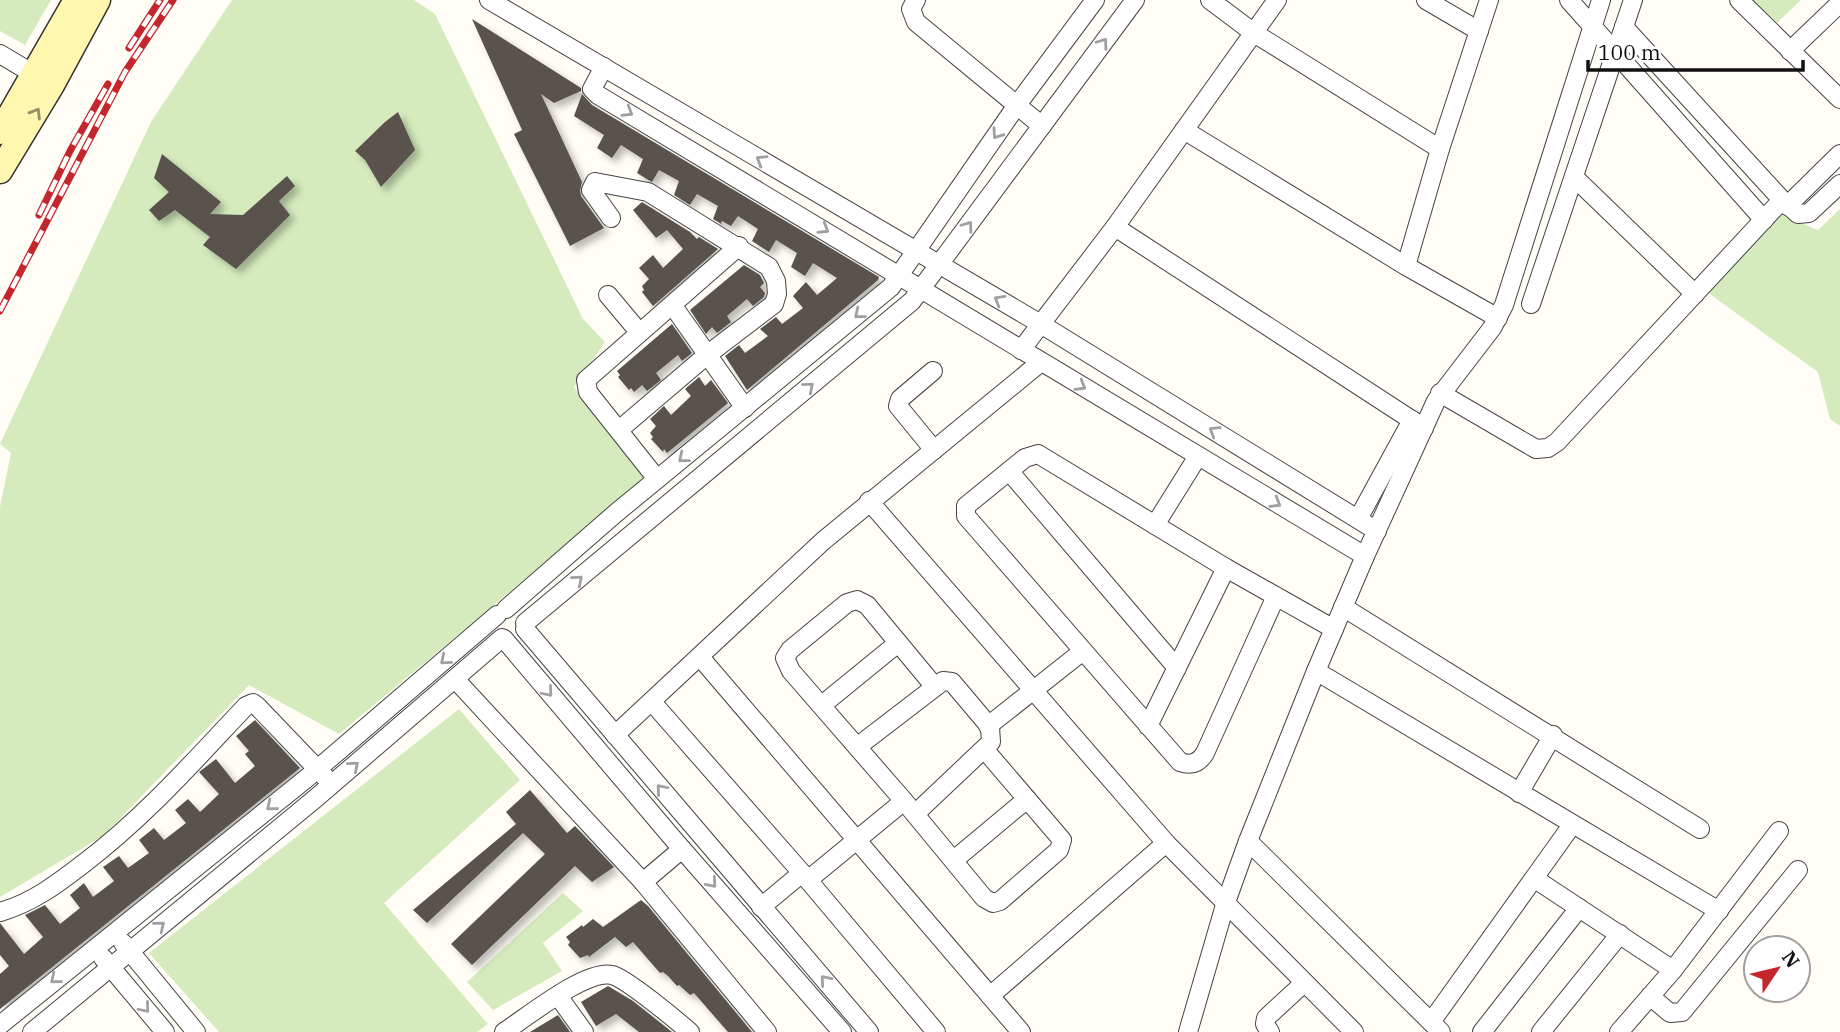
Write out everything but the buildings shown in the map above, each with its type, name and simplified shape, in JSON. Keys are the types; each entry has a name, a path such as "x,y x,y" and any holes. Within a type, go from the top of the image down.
{"street":[{"path":"0,171 43,80 76,0"},
{"path":"0,132 43,80 97,0"},
{"path":"916,0 911,9 916,22 1042,126"},
{"path":"0,1025 317,768 616,513 886,292 1017,105 1095,0"},
{"path":"32,1032 332,785 503,639 519,637 525,626 905,306 922,288 1135,0"},
{"path":"1210,0 1254,33 1440,149"},
{"path":"1021,350 1115,227 1277,0"},
{"path":"1426,0 1479,31"},
{"path":"1406,266 1440,149 1489,0"},
{"path":"1569,0 1764,220"},
{"path":"1358,519 1418,424 1498,318 1522,252 1601,0"},
{"path":"1531,304 1633,0"},
{"path":"1739,0 1840,99"},
{"path":"493,1 1040,323 1377,531"},
{"path":"1790,51 1840,3"},
{"path":"1624,27 1798,214 1809,214 1840,184"},
{"path":"0,54 43,80"},
{"path":"604,67 592,89 598,94 1365,556"},
{"path":"1184,130 1406,266 1498,318"},
{"path":"1440,393 1536,449 1548,448 1557,442 1764,220 1840,154"},
{"path":"1574,177 1695,294"},
{"path":"611,218 591,190 595,182 648,192 739,246 769,267 776,281 777,294 774,304 707,355 619,430"},
{"path":"1115,227 1418,424"},
{"path":"657,479 588,392 586,380 739,246"},
{"path":"608,295 639,332"},
{"path":"673,306 707,355 751,403 771,418"},
{"path":"615,735 815,548 1041,362"},
{"path":"933,371 900,399 898,406 934,450"},
{"path":"1188,1032 1225,905 1248,841 1316,671 1377,531 1418,424"},
{"path":"1276,596 1202,758 1192,764 1180,762 966,516 965,509 968,503 1029,456 1042,456 1226,568 1276,596 1334,629"},
{"path":"1155,525 1198,456"},
{"path":"1009,471 1177,668"},
{"path":"869,501 1166,843 1354,1032"},
{"path":"616,513 634,533"},
{"path":"1148,726 1226,568"},
{"path":"935,687 867,605 857,600 847,603 790,650 785,658 787,667 910,807 987,901 993,903 1000,901 1059,850 1062,844 1059,834 985,750"},
{"path":"1343,607 1553,735 1700,829"},
{"path":"502,612 516,611 525,626 615,735 869,1032"},
{"path":"502,612 495,630 842,1032"},
{"path":"822,705 898,643"},
{"path":"989,726 1083,651"},
{"path":"701,657 1021,1032"},
{"path":"1316,671 1719,911"},
{"path":"455,679 643,882 766,1032"},
{"path":"761,907 857,840 910,807 985,750 992,737 989,726 952,682 943,681 857,747"},
{"path":"652,702 936,1032"},
{"path":"0,912 22,905 52,888 106,847 157,800 246,706 253,703 332,785"},
{"path":"1519,793 1553,735"},
{"path":"954,860 1027,799"},
{"path":"1248,841 1436,1027 1572,825"},
{"path":"683,850 680,829 692,826"},
{"path":"1619,1032 1673,970 1779,831"},
{"path":"990,996 1166,843"},
{"path":"683,850 702,855 708,844"},
{"path":"643,882 683,850"},
{"path":"1650,996 1670,1013 1682,1012 1798,870"},
{"path":"1535,879 1673,970"},
{"path":"1482,1032 1579,908"},
{"path":"113,932 196,1032"},
{"path":"1541,1032 1620,934"},
{"path":"94,947 165,1032"},
{"path":"504,1032 584,979 601,975 613,976 668,1013 690,1032"},
{"path":"1269,1032 1265,1024 1266,1017 1304,983"},
{"path":"558,996 584,1032"}],"green space":[{"path":"0,0 51,0 25,45 0,31"},
{"path":"232,0 414,0 435,14 583,319 605,342 574,387 645,479 339,734 249,685 103,836 0,897 0,507 11,453 0,444 151,122"},
{"path":"1749,0 1801,0 1776,24"},
{"path":"1840,209 1840,426 1830,419 1818,372 1700,287 1777,213 1818,230"},
{"path":"459,709 520,780 384,903 488,1024 477,1032 219,1032 149,953"},
{"path":"563,893 583,911 543,943 562,971 493,1010 467,982"}],"railway":[{"path":"129,48 160,0"},
{"path":"0,311 125,72 173,0"},
{"path":"39,215 70,151 108,84"}]}
